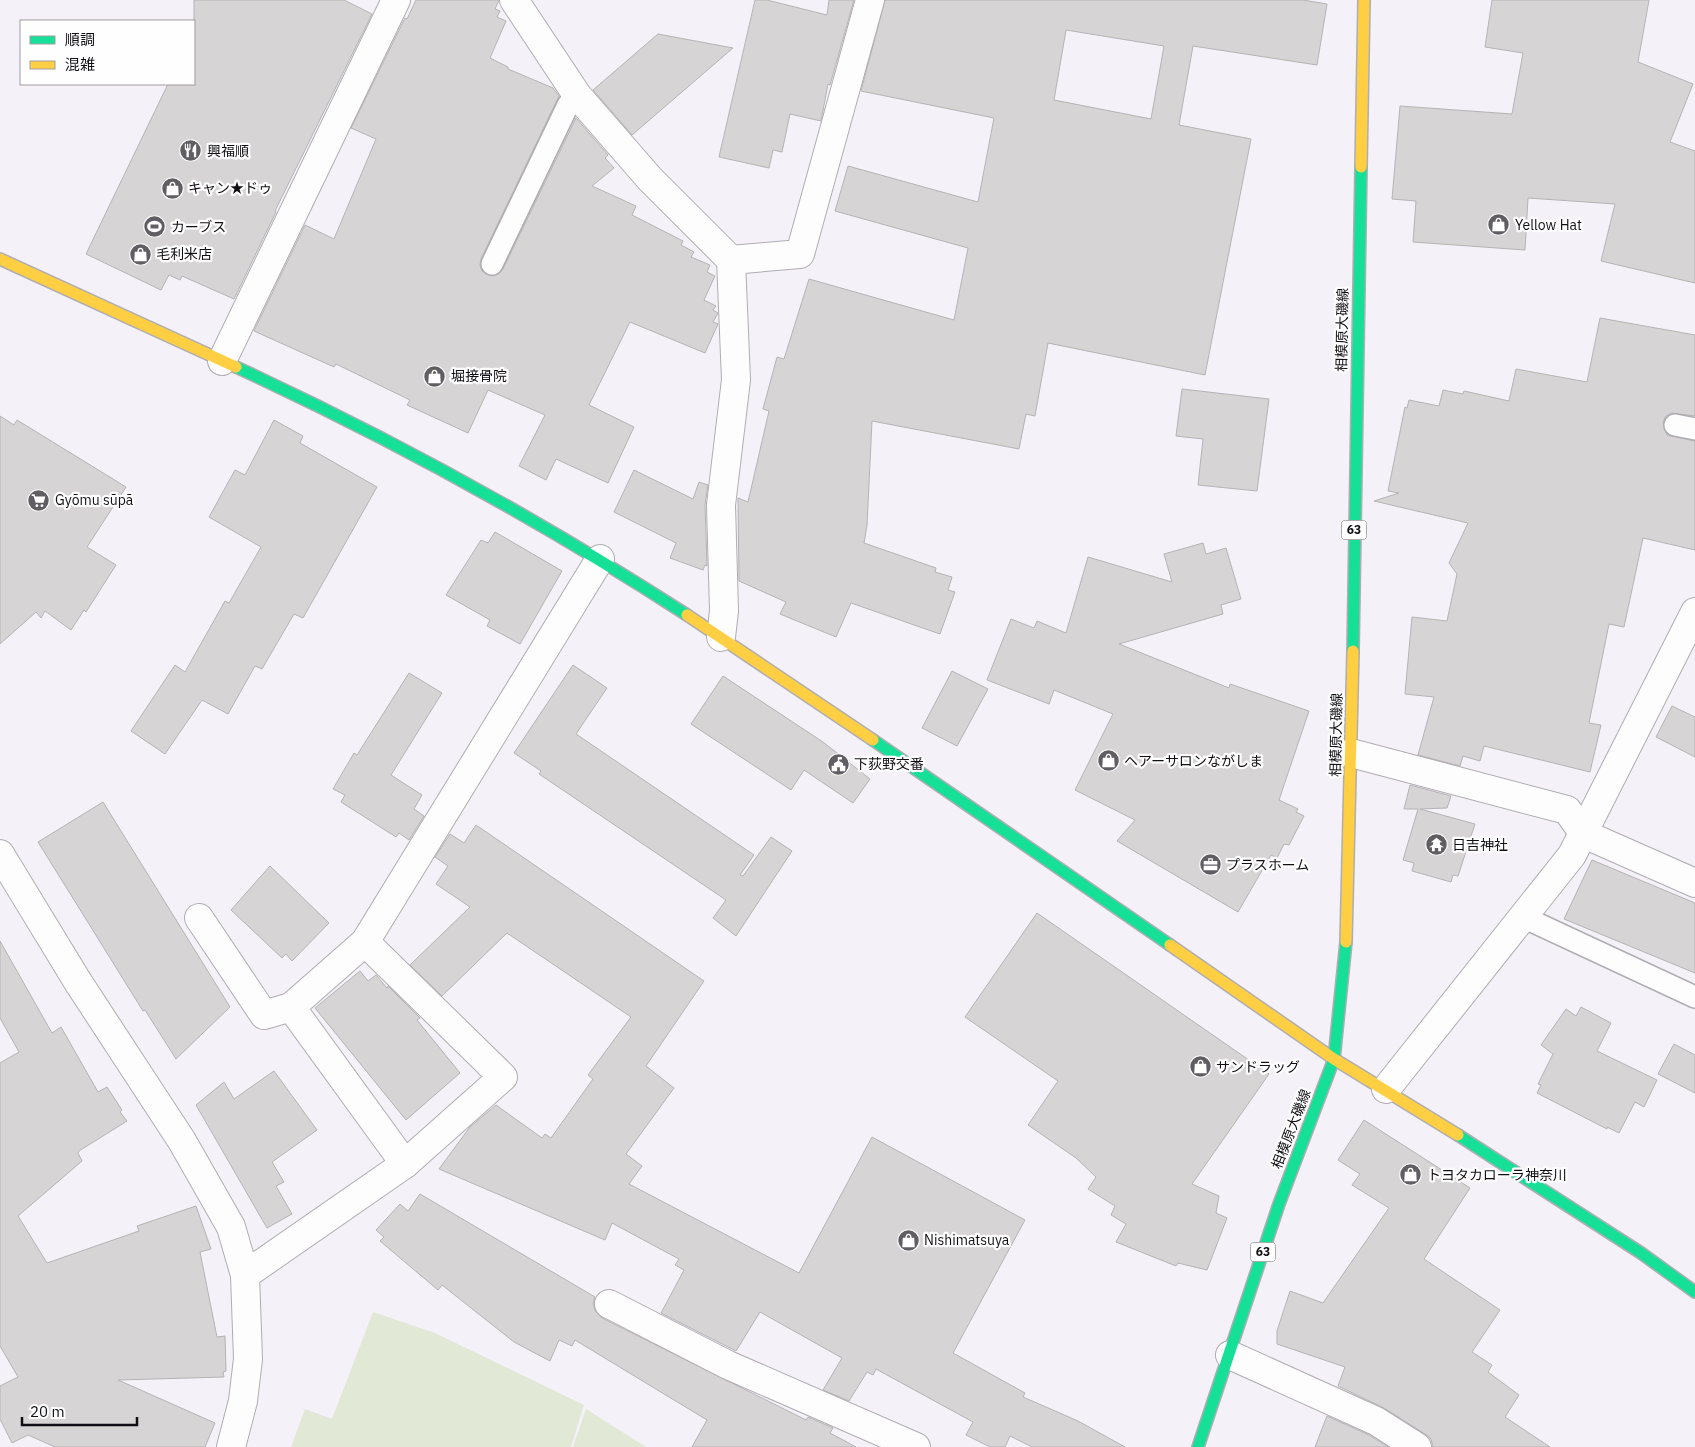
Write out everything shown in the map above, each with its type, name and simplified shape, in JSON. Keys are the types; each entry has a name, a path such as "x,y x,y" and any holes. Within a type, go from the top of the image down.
{"street":[{"path":"222,361 396,0"},
{"path":"514,0 577,95 650,179 731,260 736,380 721,505 724,611 721,637"},
{"path":"731,260 800,254 870,0"},
{"name":"相模原大磯線","path":"1198,1447 1279,1204 1334,1059 1346,951 1364,0"},
{"path":"0,259 222,361 418,457 600,559 721,637 1334,1059 1386,1089 1632,1248 1695,1292"},
{"path":"199,918 264,1015 291,1008 365,942 600,559"},
{"path":"1386,1089 1572,855 1695,612"},
{"path":"1351,754 1567,810 1584,834 1695,883"},
{"path":"0,854 78,982 182,1141 231,1227 245,1275 248,1359 243,1401 231,1447"},
{"path":"245,1275 405,1164 503,1077 365,942"},
{"path":"291,1008 405,1164"},
{"path":"609,1304 728,1365 916,1447"},
{"path":"1230,1355 1376,1421 1417,1447"}],"lane":[{"path":"492,264 568,105 577,95"},
{"path":"1523,917 1695,997"}],"green space":[{"path":"373,1312 435,1333 584,1405 571,1447 291,1447 305,1409 332,1419"},
{"path":"586,1409 646,1447 573,1447"}],"building":[{"path":"194,0 344,0 372,14 234,299 182,276 180,280 169,275 161,290 86,254 168,85 195,85"},
{"path":"416,0 499,0 495,9 500,11 497,17 506,21 490,58 508,67 508,69 553,88 559,96 481,259 482,271 493,276 503,269 576,118 608,155 605,158 614,168 592,186 636,206 632,215 683,241 681,245 694,252 691,257 710,265 707,272 715,276 704,300 716,306 713,310 718,313 713,322 718,324 705,353 630,322 589,405 634,427 608,483 556,459 546,480 519,466 545,415 488,390 468,433 407,405 410,400 336,364 334,367 254,331 305,225 334,239 376,139 351,128 405,18 407,19"},
{"path":"755,0 767,0 827,15 829,0 854,0 830,85 828,84 821,121 790,114 782,152 773,150 769,168 719,157"},
{"path":"885,0 1303,0 1327,4 1317,65 1193,46 1179,125 1251,139 1205,375 1048,343 1035,416 1026,414 1019,449 872,421 867,525 864,543 936,568 935,572 952,577 948,590 955,592 940,634 851,603 836,637 780,614 786,602 739,581 738,498 748,502 769,411 763,409 777,357 784,359 809,279 954,320 968,248 835,211 848,166 978,202 994,118 861,91","holes":["1066,30 1164,46 1151,119 1054,100"]},
{"path":"1492,0 1649,0 1638,62 1693,84 1670,142 1695,151 1695,283 1601,261 1615,204 1528,198 1525,250 1413,242 1416,201 1392,199 1400,106 1512,114 1523,53 1485,47"},
{"path":"658,34 733,48 632,135 593,90"},
{"path":"1600,318 1695,335 1695,416 1671,413 1665,417 1663,423 1667,435 1695,441 1695,550 1643,538 1624,627 1609,624 1589,723 1601,725 1590,772 1484,746 1480,761 1463,756 1460,766 1418,755 1434,697 1405,694 1412,617 1447,621 1457,574 1449,563 1468,523 1374,501 1399,493 1388,491 1405,407 1407,408 1409,400 1439,406 1443,390 1463,394 1464,391 1509,401 1516,369 1587,382"},
{"path":"1182,389 1269,399 1257,491 1198,485 1203,439 1176,436"},
{"path":"0,416 14,425 17,420 126,487 87,547 116,565 86,612 84,610 71,630 45,611 41,618 36,612 0,644"},
{"path":"274,420 303,436 300,443 377,487 303,618 294,614 262,669 255,666 228,714 202,700 165,754 131,731 175,665 185,672 225,601 229,603 261,547 209,517 235,470 245,475"},
{"path":"634,470 693,499 699,482 708,485 705,505 707,566 705,565 703,570 670,558 676,543 614,512"},
{"path":"495,532 562,571 520,644 487,626 490,620 446,595 481,540 488,543"},
{"path":"1203,543 1206,554 1226,548 1241,599 1221,605 1223,614 1119,644 1229,688 1230,684 1309,711 1279,800 1298,809 1296,812 1304,816 1289,845 1284,844 1277,858 1271,855 1238,912 1117,841 1135,820 1075,790 1113,714 1054,690 1049,704 987,680 1011,619 1034,628 1037,621 1066,633 1088,557 1172,582 1164,554"},
{"path":"573,665 607,688 576,734 754,855 740,875 743,876 771,837 792,851 736,936 713,918 726,900 539,774 541,771 514,753"},
{"path":"952,671 988,689 957,746 922,728"},
{"path":"409,673 442,693 391,775 422,795 414,809 424,816 409,840 399,833 396,837 341,802 345,795 333,789 354,753 357,755"},
{"path":"723,676 823,742 870,779 853,803 804,770 791,790 691,724"},
{"path":"1672,706 1695,717 1695,757 1656,737"},
{"path":"1410,785 1451,796 1447,808 1420,809 1475,824 1458,876 1453,875 1451,882 1412,871 1414,863 1403,860 1418,809 1404,809"},
{"path":"103,802 230,1007 176,1059 145,1010 143,1011 38,842"},
{"path":"476,825 704,981 646,1066 674,1088 626,1154 642,1166 629,1184 799,1273 872,1137 1025,1220 953,1353 1025,1393 1023,1397 1078,1421 1125,1447 1032,1447 1010,1436 1005,1447 990,1447 966,1435 973,1422 876,1369 873,1375 867,1372 849,1401 823,1390 842,1358 760,1312 736,1351 661,1313 684,1270 675,1265 679,1259 612,1223 605,1240 439,1169 470,1127 496,1105 542,1138 545,1134 551,1138 593,1079 588,1075 631,1017 507,933 442,996 410,965 470,907 436,884 448,866 435,857 450,834 464,843"},
{"path":"1592,860 1695,903 1695,973 1564,919"},
{"path":"270,866 329,923 292,961 286,954 282,958 231,910"},
{"path":"1037,913 1269,1074 1192,1184 1219,1196 1216,1213 1227,1218 1207,1270 1178,1263 1176,1266 1116,1242 1126,1224 1111,1215 1115,1206 1088,1189 1096,1177 1076,1158 1028,1125 1058,1081 965,1017"},
{"path":"0,941 52,1033 61,1027 98,1092 107,1087 127,1121 79,1151 78,1153 82,1161 18,1216 47,1263 139,1231 137,1226 196,1206 211,1249 200,1252 217,1337 225,1336 226,1371 223,1372 224,1377 118,1380 215,1423 205,1447 55,1447 28,1435 12,1443 0,1419 0,1386 18,1377 0,1346 0,1063 19,1052 0,1018"},
{"path":"360,971 368,981 376,975 387,988 388,986 420,1018 417,1020 460,1073 406,1120 315,1008"},
{"path":"1581,1007 1611,1023 1597,1051 1657,1080 1644,1107 1635,1102 1619,1133 1607,1127 1607,1129 1537,1093 1541,1085 1538,1084 1553,1054 1541,1045 1566,1009 1576,1016"},
{"path":"1674,1044 1695,1055 1695,1093 1658,1074"},
{"path":"274,1071 317,1130 272,1162 284,1182 276,1186 292,1214 267,1228 196,1105 224,1082 234,1099"},
{"path":"1364,1120 1470,1188 1424,1259 1500,1310 1472,1352 1492,1365 1488,1372 1519,1395 1505,1417 1550,1447 1433,1447 1431,1439 1425,1434 1384,1408 1338,1386 1345,1367 1277,1344 1277,1331 1290,1291 1323,1303 1389,1208 1352,1185 1360,1174 1338,1160"},
{"path":"420,1194 595,1297 593,1304 596,1312 602,1318 806,1420 808,1417 833,1428 830,1433 856,1447 692,1447 707,1420 575,1340 572,1346 559,1340 550,1361 514,1342 442,1285 438,1290 380,1241 384,1237 376,1230 400,1204 408,1211"},
{"path":"1327,1416 1369,1435 1388,1447 1315,1447"}],"traffic: fast":[{"path":"1353,651 1361,167"},
{"path":"236,367 352,423 466,483 578,547 687,615"},
{"path":"873,740 1170,945"},
{"path":"1198,1447 1279,1204 1334,1059 1346,942"},
{"path":"1458,1135 1641,1253 1695,1292"}],"traffic: slow":[{"path":"1361,167 1364,0"},
{"path":"0,259 236,367"},
{"path":"687,615 873,740"},
{"path":"1346,942 1353,651"},
{"path":"1170,945 1334,1059 1458,1135"}],"place":[{"name":"興福順","path":"191,151"},
{"name":"キャン★ドゥ","path":"172,188"},
{"name":"Yellow Hat","path":"1499,225"},
{"name":"カーブス","path":"155,227"},
{"name":"毛利米店","path":"140,254"},
{"name":"堀接骨院","path":"435,376"},
{"name":"Gyōmu sūpā","path":"39,500"},
{"name":"ヘアーサロンながしま","path":"1108,761"},
{"name":"下荻野交番","path":"838,764"},
{"name":"日吉神社","path":"1436,845"},
{"name":"プラスホーム","path":"1210,865"},
{"name":"サンドラッグ","path":"1200,1067"},
{"name":"トヨタカローラ神奈川","path":"1411,1175"},
{"name":"Nishimatsuya","path":"908,1240"}]}
